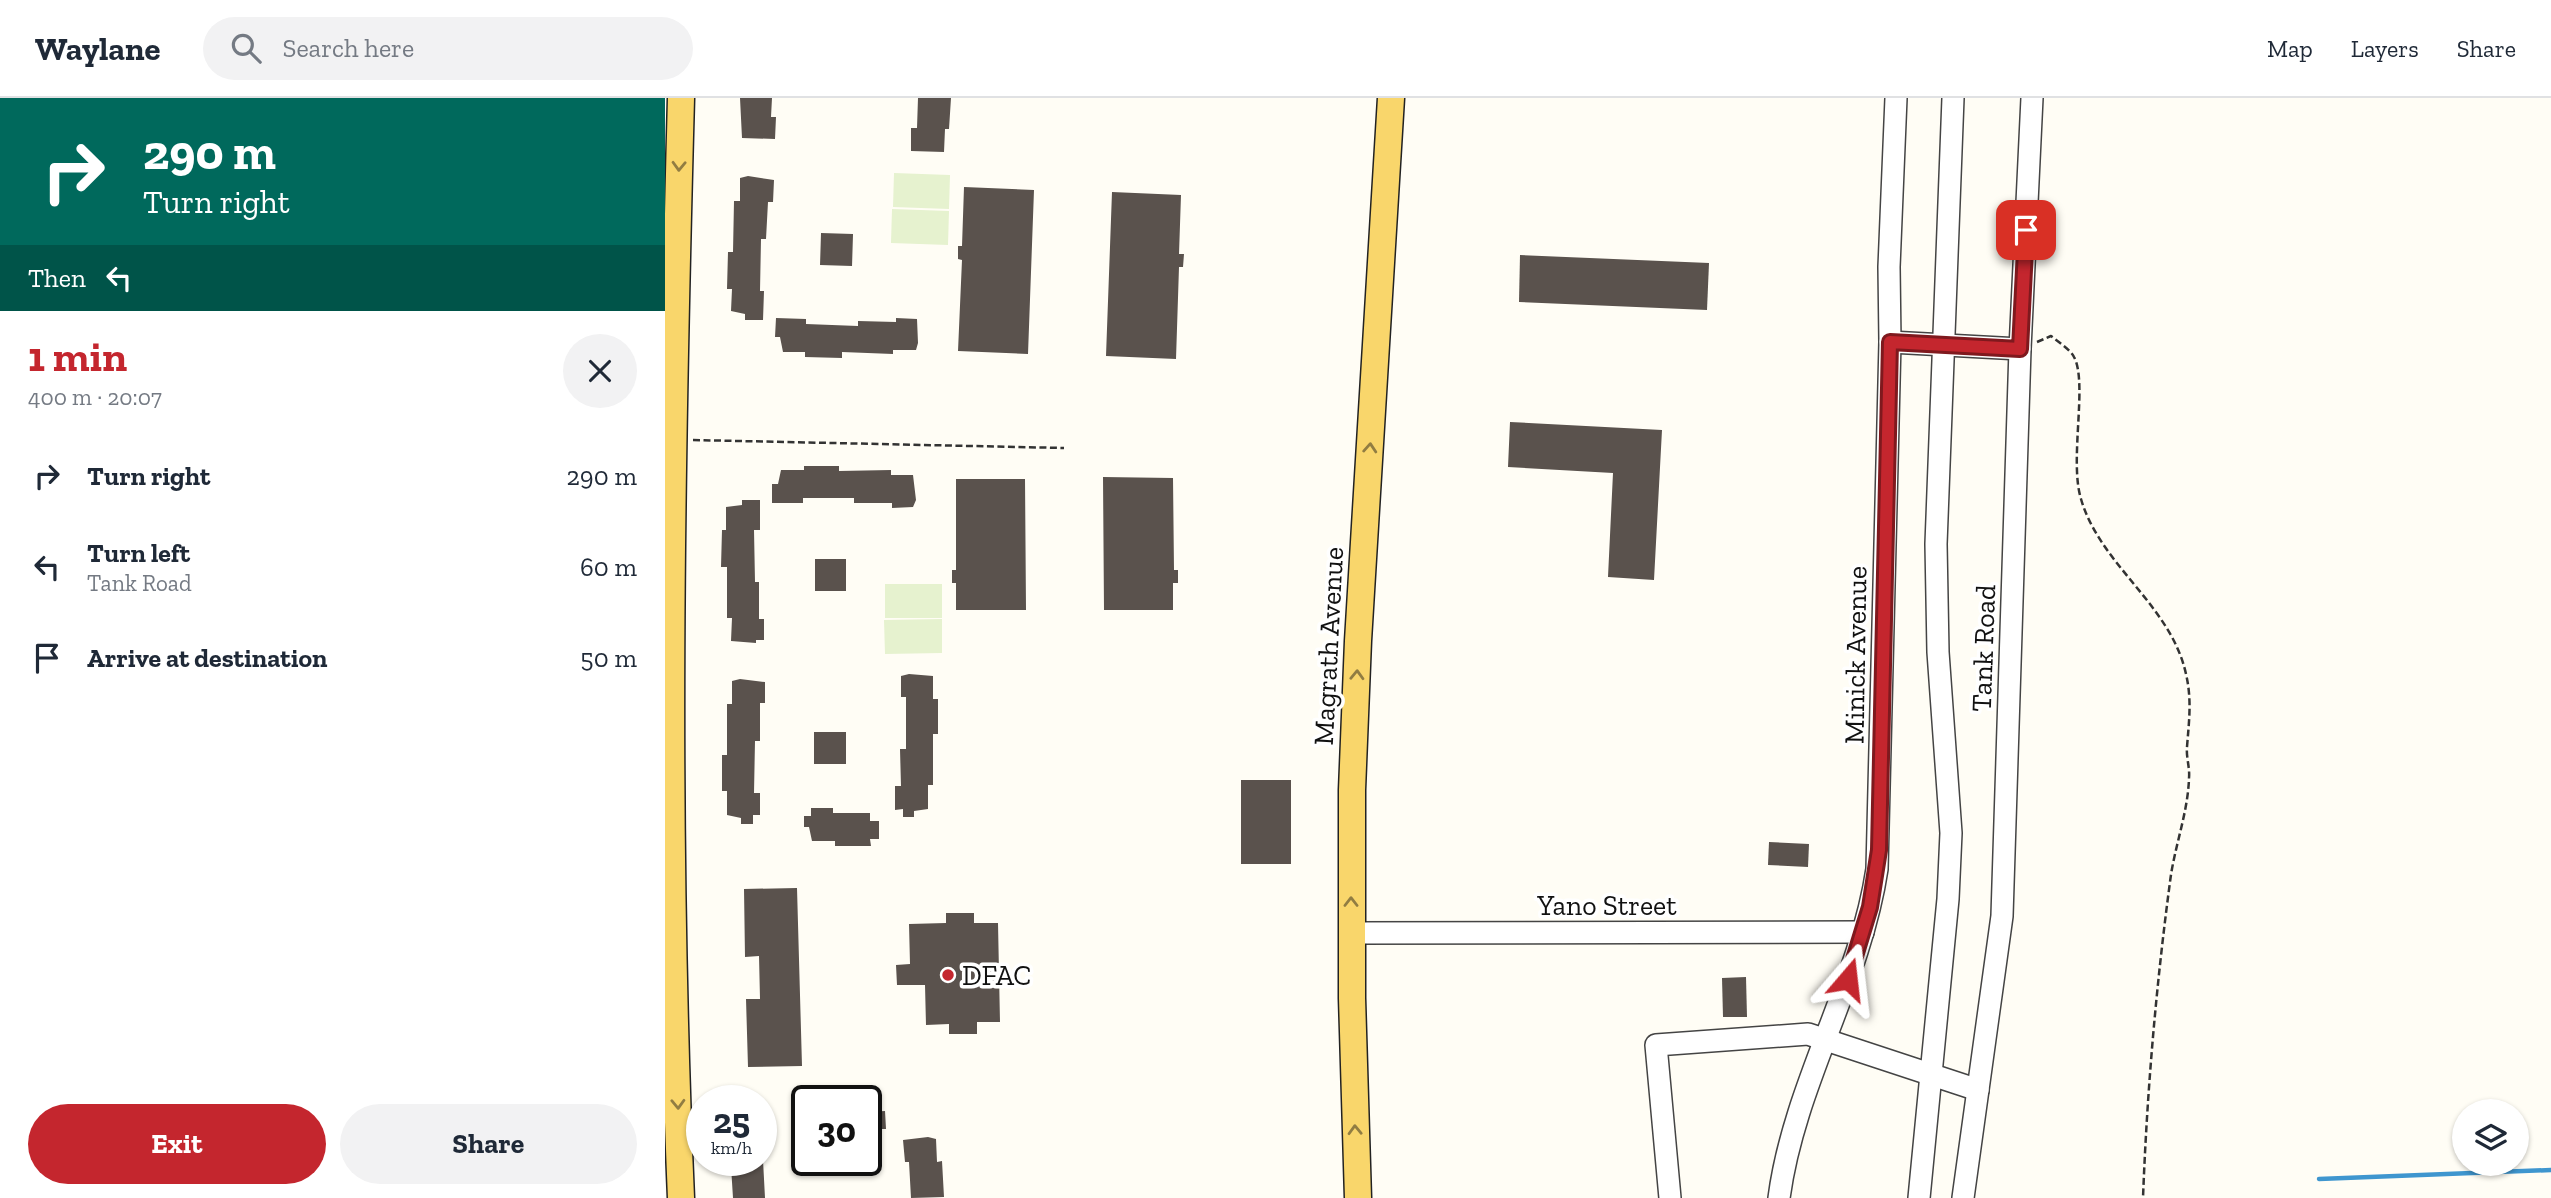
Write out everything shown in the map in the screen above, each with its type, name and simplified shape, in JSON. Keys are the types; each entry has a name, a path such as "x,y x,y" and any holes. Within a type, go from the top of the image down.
{"main road":[{"path":"681,98 672,439 670,821 681,1198"},
{"name":"Magrath Avenue","path":"1358,1198 1351,933 1352,790 1358,641 1391,98"}],"street":[{"name":"Minick Avenue","path":"1779,1198 1789,1139 1863,932 1875,885 1879,850 1890,342 1889,267 1896,98"},
{"path":"1919,1198 1951,832 1938,652 1936,544 1954,98"},
{"name":"Tank Road","path":"1963,1198 2002,916 2020,349 2032,98"},
{"path":"1890,342 2020,349"},
{"name":"Yano Street","path":"1351,933 1863,932"},
{"path":"1670,1198 1656,1045 1808,1034 1978,1090"}],"path":[{"path":"2020,349 2051,336 2074,356 2079,381 2075,451 2080,496 2091,527 2166,628 2186,671 2192,709 2186,749 2189,779 2171,875 2157,986 2143,1198"},
{"path":"672,439 1064,448"}],"green space":[{"path":"894,173 950,175 949,209 893,207"},
{"path":"892,209 949,211 948,245 891,243"},
{"path":"885,584 942,584 942,618 885,618"},
{"path":"942,619 942,653 885,654 884,620"}],"building":[{"path":"740,98 772,98 771,117 776,117 775,139 742,138"},
{"path":"918,98 951,98 944,152 911,151 911,128 917,128"},
{"path":"748,176 774,180 773,202 768,202 766,239 761,239 760,291 764,291 763,320 745,320 745,314 731,311 732,289 727,289 728,252 733,252 734,201 740,201 740,178"},
{"path":"964,187 1034,190 1028,354 958,351 962,260 958,259 958,246 962,246"},
{"path":"1112,192 1181,195 1179,254 1184,254 1183,267 1179,267 1176,359 1106,356"},
{"path":"821,233 853,234 852,266 820,265"},
{"path":"1520,255 1709,263 1707,310 1519,302"},
{"path":"776,318 806,319 806,324 858,326 858,321 896,322 896,318 917,319 918,343 916,350 893,350 893,354 842,352 842,358 805,357 805,352 783,352 780,337 775,337"},
{"path":"1510,422 1662,430 1654,580 1608,577 1613,473 1508,467"},
{"path":"804,466 839,466 839,471 891,470 891,475 913,475 916,500 913,507 892,508 892,503 854,503 854,498 803,498 803,503 772,503 772,484 778,484 781,470 804,470"},
{"path":"1103,477 1173,478 1174,570 1178,570 1178,583 1173,583 1173,610 1104,610"},
{"path":"956,479 1025,479 1026,610 956,610 956,583 952,583 952,570 956,570"},
{"path":"742,500 760,500 760,530 754,530 755,582 759,582 759,619 764,619 764,640 756,640 756,643 731,641 732,618 727,618 727,567 721,567 726,507 742,505"},
{"path":"815,559 846,559 846,591 815,591"},
{"path":"901,676 933,676 933,699 938,699 938,734 933,734 933,785 928,785 928,809 914,811 914,817 903,817 903,809 895,810 895,786 901,786 900,749 906,749 906,697 901,697"},
{"path":"740,679 765,682 765,703 760,703 760,741 755,741 754,793 760,793 760,815 753,815 753,824 741,824 741,818 727,815 727,791 722,791 722,755 727,755 727,704 732,704 732,681"},
{"path":"814,732 846,732 846,764 814,764"},
{"path":"1241,780 1291,780 1291,864 1241,864"},
{"path":"811,808 833,808 833,813 870,813 870,821 879,821 879,839 870,839 871,846 835,846 835,841 812,841 809,827 804,827 804,816 811,816"},
{"path":"1769,842 1809,844 1808,867 1768,865"},
{"path":"797,888 802,1066 748,1067 746,999 760,999 759,956 745,957 744,889"},
{"name":"DFAC","path":"946,913 974,913 974,923 998,923 1000,1022 977,1022 977,1034 949,1034 949,1024 926,1025 925,985 897,985 896,965 910,964 909,924 946,923"},
{"path":"1746,977 1747,1017 1723,1017 1722,978"},
{"path":"882,1111 885,1111 886,1129 882,1129"},
{"path":"928,1137 936,1139 937,1162 942,1161 944,1197 911,1198 909,1162 905,1162 903,1140"},
{"path":"732,1176 764,1176 765,1198 733,1198"}],"waterway":[{"path":"2319,1179 2551,1170"}],"place":[{"name":"DFAC","path":"948,975"}],"route":[{"path":"1848,979 1870,907 1879,850 1890,342 2020,349 2026,230"}]}
